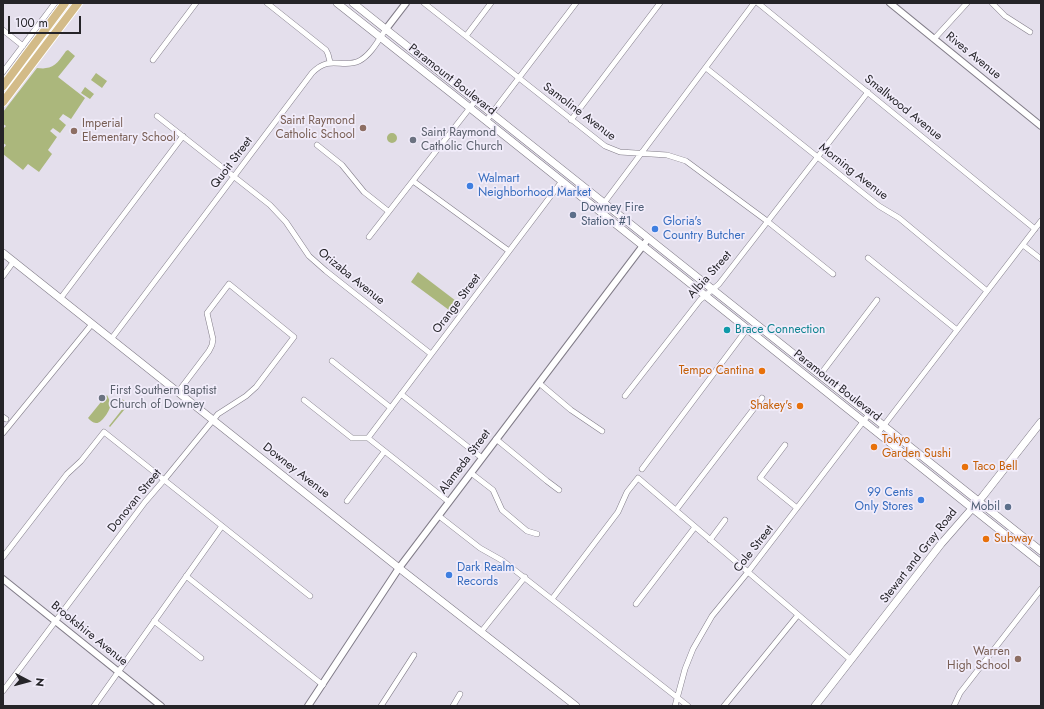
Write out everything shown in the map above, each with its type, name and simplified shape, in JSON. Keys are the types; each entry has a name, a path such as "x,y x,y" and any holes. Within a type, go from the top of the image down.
{"main road":[{"path":"3,86 65,3"},
{"path":"3,102 78,3"},
{"name":"Paramount Boulevard","path":"337,3 1041,563"},
{"name":"Paramount Boulevard","path":"353,3 1041,551"},
{"path":"562,181 566,180 579,183"},
{"name":"Downey Avenue","path":"3,253 92,324 112,338 399,568 576,706"},
{"name":"Stewart and Gray Road","path":"818,705 938,548 978,501 1041,422"}],"street":[{"path":"3,72 55,3"},
{"path":"153,60 196,3"},
{"path":"267,3 326,50 330,62 353,62 360,60 367,55 406,3"},
{"name":"Samoline Avenue","path":"424,3 600,143 620,152 674,156 686,161 767,221 834,274"},
{"path":"466,36 491,3"},
{"path":"486,120 576,3"},
{"path":"571,120 660,3"},
{"path":"598,211 754,3"},
{"name":"Smallwood Avenue","path":"758,3 1035,229"},
{"name":"Rives Avenue","path":"890,3 1040,123"},
{"path":"934,39 967,3"},
{"path":"992,3 1005,16 1030,32"},
{"path":"3,30 23,46"},
{"name":"Quoit Street","path":"112,338 312,73 320,66 330,62"},
{"name":"Morning Avenue","path":"706,68 878,206 899,218 987,292"},
{"name":"Albia Street","path":"625,396 700,300 718,284 868,92"},
{"path":"369,237 476,100"},
{"name":"Orizaba Avenue","path":"157,116 276,210 308,256 432,354"},
{"path":"60,298 183,136"},
{"path":"317,145 341,164 364,192 388,211"},
{"path":"413,181 509,251"},
{"name":"Orange Street","path":"368,438 562,181"},
{"path":"878,433 1041,221"},
{"name":"Alameda Street","path":"308,706 399,568 648,238"},
{"path":"1023,245 1041,259"},
{"path":"868,258 957,330"},
{"path":"3,276 14,261"},
{"name":"Donovan Street","path":"3,691 145,502 218,414 246,396 256,387 294,336 229,284 207,313 213,338 211,348 178,392"},
{"path":"820,375 877,300"},
{"path":"3,433 92,324"},
{"path":"642,469 747,329"},
{"path":"332,361 390,408"},
{"path":"539,383 571,410 602,431"},
{"path":"401,394 482,458"},
{"path":"676,510 762,398"},
{"path":"304,400 352,438 368,438 449,502"},
{"name":"Cole Street","path":"675,706 685,669 703,631 712,616 748,572 869,414"},
{"path":"3,557 67,474 81,461 104,432 310,596"},
{"path":"496,439 559,490"},
{"path":"785,445 760,478 797,508"},
{"path":"347,501 384,452"},
{"path":"471,473 493,490 502,510 527,531 537,534"},
{"path":"552,599 618,512 627,492 638,478 852,660"},
{"path":"439,516 480,548 501,559 525,577 688,706"},
{"path":"710,540 725,520"},
{"path":"94,706 222,526"},
{"path":"636,604 695,527"},
{"path":"186,576 323,685"},
{"path":"481,632 525,577"},
{"name":"Brookshire Avenue","path":"3,579 161,706"},
{"path":"954,706 960,693 1041,589"},
{"path":"724,706 798,615"},
{"path":"154,621 201,658"},
{"path":"380,706 414,655"},
{"path":"453,706 460,694"}],"green space":[{"path":"68,50 75,56 58,77 85,98 71,119 63,114 59,119 66,125 60,133 53,128 50,131 57,137 48,150 52,154 39,172 28,164 23,170 3,154 3,149 6,145 3,143 3,129 6,126 3,124 3,112 37,68 49,68 58,62"},
{"path":"96,73 107,81 102,88 91,80"},
{"path":"85,87 94,94 90,99 81,93"},
{"path":"390,133 394,133 396,134 396,142 390,143 387,140 387,136"},
{"path":"418,272 460,304 453,313 411,282"},
{"path":"107,395 110,407 100,422 96,423 88,418 101,402 103,403 107,398"},
{"path":"118,396 129,404 110,427 109,426 124,407 120,404 123,400"}],"place":[{"name":"Saint Raymond Catholic School","path":"363,128"},
{"name":"Imperial Elementary School","path":"74,131"},
{"name":"Saint Raymond Catholic Church","path":"413,140"},
{"name":"Walmart Neighborhood Market","path":"470,186"},
{"name":"Downey Fire Station #1","path":"573,215"},
{"name":"Gloria's Country Butcher","path":"655,229"},
{"name":"Brace Connection","path":"727,330"},
{"name":"Tempo Cantina","path":"762,371"},
{"name":"First Southern Baptist Church of Downey","path":"102,398"},
{"name":"Shakey's","path":"800,406"},
{"name":"Tokyo Garden Sushi","path":"874,447"},
{"name":"Taco Bell","path":"965,467"},
{"name":"99 Cents Only Stores","path":"921,500"},
{"name":"Mobil","path":"1008,507"},
{"name":"Subway","path":"986,539"},
{"name":"Dark Realm Records","path":"449,575"},
{"name":"Warren High School","path":"1018,659"}]}
